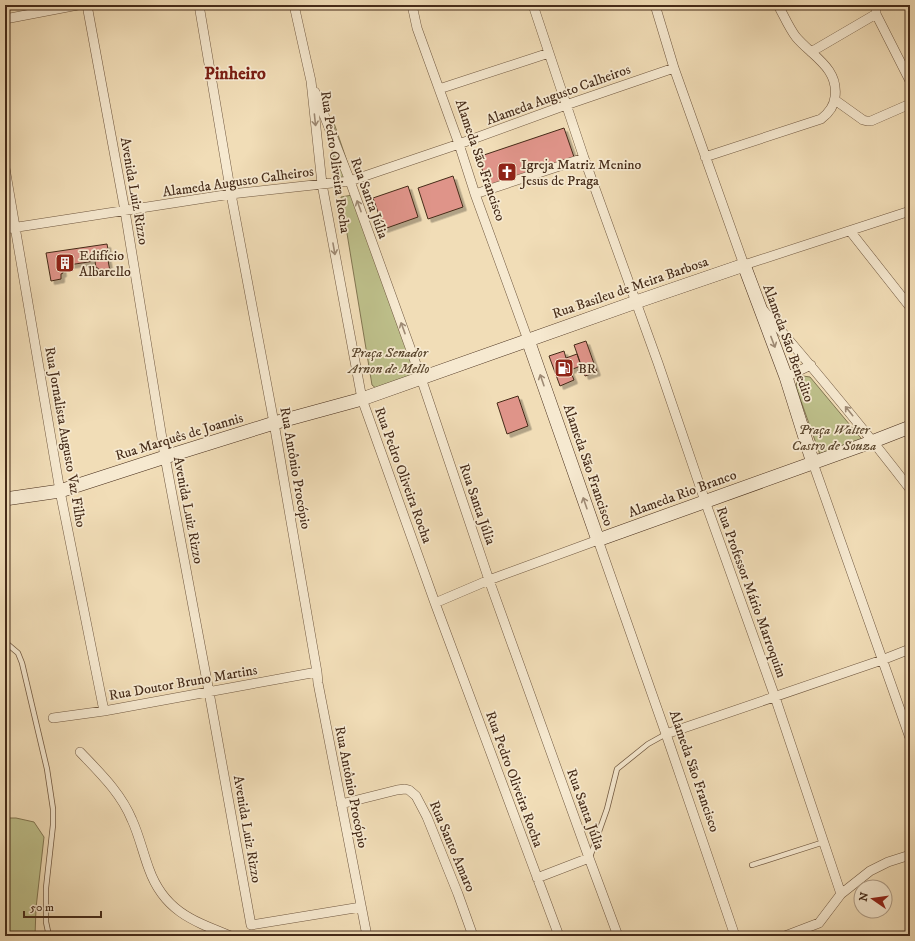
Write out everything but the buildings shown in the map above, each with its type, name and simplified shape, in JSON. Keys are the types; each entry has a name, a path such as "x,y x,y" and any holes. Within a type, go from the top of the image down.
{"street":[{"path":"5,19 78,5"},
{"name":"Avenida Luiz Rizzo","path":"87,5 125,211 164,457 210,692 251,926 361,907"},
{"name":"Rua Antônio Procópio","path":"199,5 231,194 274,423 318,683 367,936"},
{"name":"Rua Pedro Oliveira Rocha","path":"294,5 311,81 322,184 362,399 435,603 559,936"},
{"name":"Alameda São Francisco","path":"412,5 417,28 440,89 475,194 528,340 666,734 735,936"},
{"name":"Rua Professor Mário Marroquim","path":"533,5 584,158 658,363 705,501 775,697 841,894"},
{"name":"Alameda São Benedito","path":"655,5 674,68 744,265 786,377 813,463 910,738"},
{"path":"705,157 821,119 832,110 835,100 836,85 833,77 828,69 794,35 778,5"},
{"path":"811,52 876,10 910,81"},
{"path":"440,89 549,53"},
{"name":"Alameda Augusto Calheiros","path":"5,229 231,194 350,180 459,144 674,68"},
{"name":"Rua Santa Júlia","path":"311,81 350,180 421,378 489,580 618,936"},
{"path":"835,100 867,122 910,104"},
{"path":"475,194 584,158"},
{"name":"Rua Jornalista Augusto Vaz Filho","path":"5,168 60,491 104,711"},
{"name":"Rua Basileu de Meira Barbosa","path":"362,399 636,302 910,211"},
{"path":"850,231 910,307"},
{"path":"759,306 811,365 874,441 910,489"},
{"path":"786,377 811,365"},
{"name":"Rua Marquês de Joannis","path":"5,499 60,491 274,423 362,399"},
{"name":"Alameda Rio Branco","path":"435,603 489,580 910,427"},
{"path":"666,734 910,649"},
{"name":"Rua Doutor Bruno Martins","path":"53,718 104,711 317,672"},
{"path":"80,752 105,778 123,802 133,820 151,875 158,889 165,898 172,906 188,918 231,936"},
{"name":"Rua Santo Amaro","path":"341,804 397,790 410,790 416,796 427,817 473,936"},
{"path":"785,936 819,923 841,894 870,871 888,862 910,854"},
{"path":"537,878 589,858"}],"lane":[{"path":"5,642 18,653 22,663 48,776 53,809 53,825 46,888 46,922 49,936"},
{"path":"589,858 607,809 617,768 648,744 666,734"},
{"path":"752,865 824,842"}],"green space":[{"path":"330,121 333,122 335,126 350,170 344,177 340,177 337,174 327,125"},
{"name":"Praça Senador Arnon de Mello","path":"358,194 415,369 413,375 377,389 372,385 341,197"},
{"name":"Praça Walter Castro de Souza","path":"803,376 810,377 865,443 823,463 796,387 797,381"},
{"path":"5,818 16,818 34,822 44,837 36,908 35,936 5,936"}],"place":[{"name":"Igreja Matriz Menino Jesus de Praga","path":"507,172"},
{"name":"Edifício Albarello","path":"65,263"},
{"name":"BR","path":"564,368"}],"district":[{"name":"Pinheiro","path":"235,73"}]}
